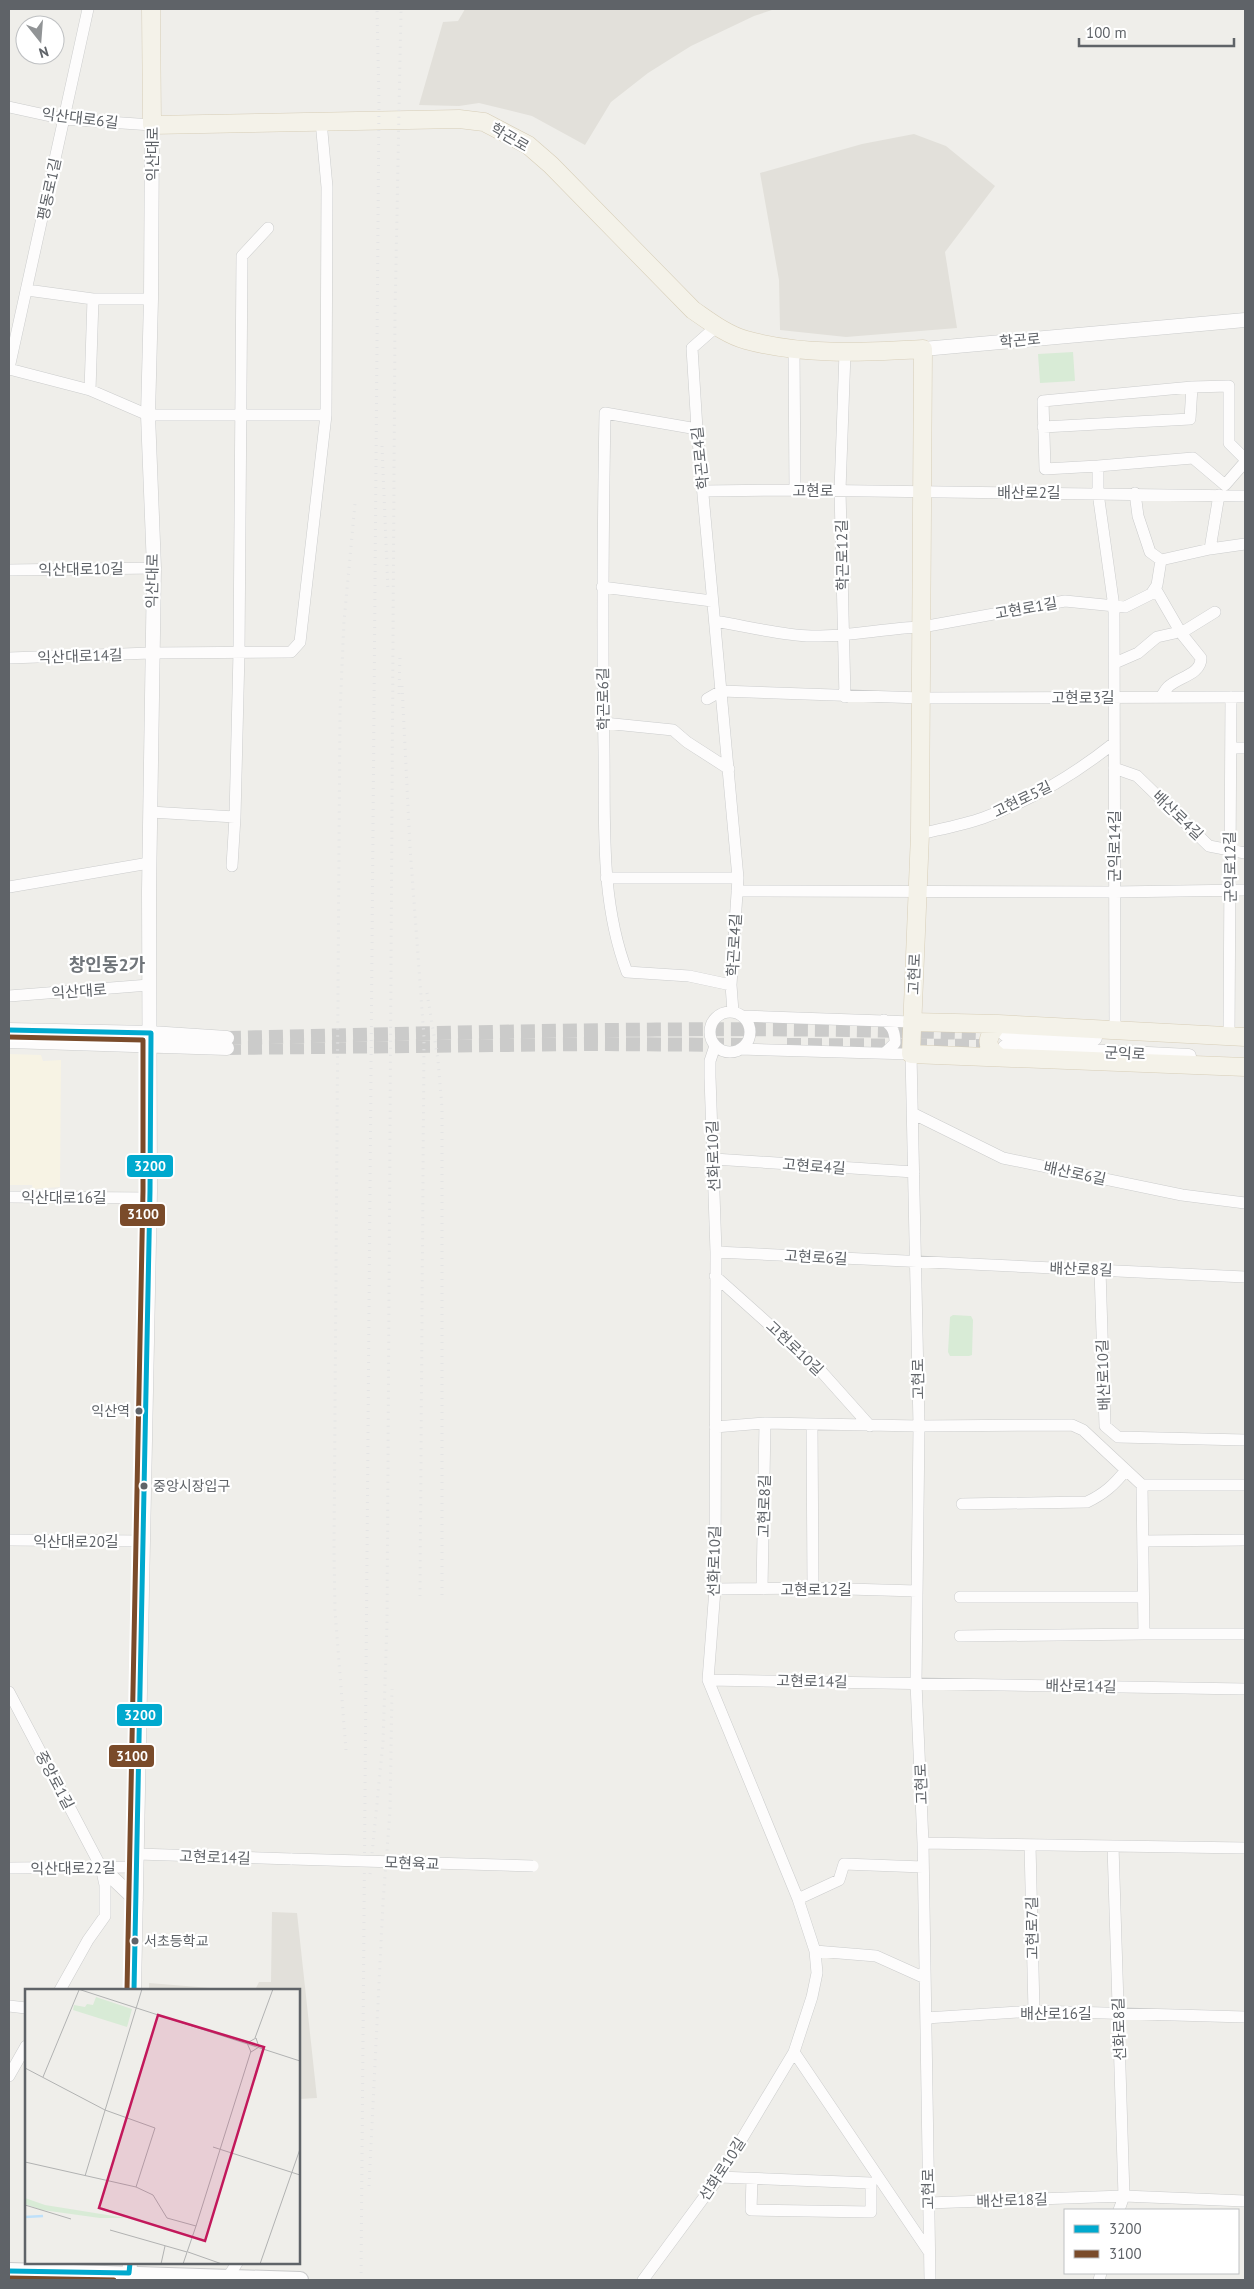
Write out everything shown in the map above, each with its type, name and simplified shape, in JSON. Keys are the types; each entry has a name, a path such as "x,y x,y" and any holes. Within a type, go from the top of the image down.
{"main road":[{"name":"익산대로","path":"151,9 152,125"},
{"name":"학곤로","path":"152,125 459,118 484,122 528,145 551,165 693,310 717,326 745,340 794,349 845,352 923,349"},
{"name":"고현로","path":"911,1054 920,834 923,349"},
{"path":"912,1022 1002,1040 1245,1067"},
{"path":"911,1054 1002,1040 1115,1030 1240,1039"},
{"path":"61,2276 79,2264"},
{"path":"178,2264 204,2278"},
{"path":"9,2271 61,2276 129,2272 204,2278 300,2280"}],"street":[{"name":"평동로1길","path":"9,369 88,9"},
{"name":"익산대로6길","path":"9,107 64,119 152,125"},
{"name":"익산대로14길","path":"9,658 151,653 291,652 300,642 326,415 327,188 321,121"},
{"name":"익산대로","path":"134,1989 150,1198 149,863 151,653 154,568 148,415 152,125"},
{"path":"232,866 239,652 242,256 268,228"},
{"path":"27,290 94,299 151,299"},
{"path":"90,390 94,299"},
{"name":"학곤로","path":"923,349 1245,320"},
{"name":"학곤로4길","path":"717,326 692,348 697,429 738,878 732,985 738,1014"},
{"path":"794,349 795,490"},
{"name":"학곤로12길","path":"844,697 840,490 845,352"},
{"path":"9,369 90,390 148,415 326,415"},
{"path":"1229,386 1229,443 1245,460 1225,485 1193,458 1045,469 1043,401 1192,387 1229,386"},
{"path":"1043,427 1190,419 1192,387"},
{"name":"학곤로6길","path":"697,429 604,413 602,587 606,878 613,926 627,972 689,976 732,985"},
{"name":"군익로14길","path":"1098,466 1098,493 1114,607 1115,1030"},
{"name":"고현로","path":"704,491 840,490 923,492"},
{"name":"배산로2길","path":"923,492 1135,493 1245,496"},
{"path":"1135,493 1138,516 1150,552 1161,560 1210,549 1245,544"},
{"path":"1210,549 1215,508 1219,495"},
{"path":"1161,560 1155,588 1180,631 1201,658 1201,663 1193,673 1168,687 1161,698"},
{"name":"익산대로10길","path":"9,570 154,568"},
{"path":"602,587 712,601"},
{"name":"고현로1길","path":"922,627 1065,601 1125,607 1151,594 1155,588"},
{"path":"1115,663 1138,653 1157,637 1180,631 1215,612"},
{"path":"715,621 809,636 844,635 922,627"},
{"path":"707,699 721,691 844,697 921,698"},
{"name":"고현로3길","path":"921,698 1245,696"},
{"name":"군익로12길","path":"1231,697 1231,890 1240,1039"},
{"path":"604,724 673,730 687,742 728,769"},
{"name":"고현로5길","path":"920,834 983,818 1037,793 1083,768 1114,744"},
{"path":"1231,748 1245,748"},
{"name":"배산로4길","path":"1114,768 1137,776 1209,846 1245,853"},
{"path":"150,812 235,817"},
{"path":"9,887 149,863"},
{"path":"606,878 738,878"},
{"path":"737,891 1114,892 1245,890"},
{"name":"익산대로","path":"9,996 150,985"},
{"path":"911,1054 740,1049 727,1052 715,1046 709,1034 713,1021 722,1013 912,1022"},
{"path":"738,1014 749,1026 750,1033 740,1049"},
{"path":"884,1020 890,1024 895,1033 895,1043 885,1053"},
{"path":"9,1030 151,1040 227,1043"},
{"name":"군익로","path":"1002,1040 1240,1039"},
{"path":"9,1041 151,1040"},
{"name":"군익로","path":"1002,1040 1245,1059"},
{"name":"선화로10길","path":"643,2280 719,2177 794,2052 818,1972 815,1951 798,1899 708,1680 715,1589 716,1252 710,1061 715,1046"},
{"name":"고현로","path":"911,1054 914,1114 919,1426 916,1683 923,1843 928,2252 930,2280"},
{"name":"배산로6길","path":"914,1114 1003,1158 1182,1195 1245,1203"},
{"name":"고현로4길","path":"714,1160 914,1172"},
{"name":"익산대로16길","path":"9,1197 150,1198"},
{"name":"고현로6길","path":"716,1252 916,1262"},
{"name":"배산로8길","path":"916,1262 1245,1277"},
{"name":"배산로10길","path":"1100,1270 1105,1426 1118,1438 1245,1440"},
{"name":"고현로10길","path":"715,1276 820,1370 870,1426"},
{"path":"715,1426 765,1423 870,1426 1072,1425 1083,1430 1142,1485 1245,1485"},
{"name":"고현로8길","path":"762,1589 765,1423"},
{"path":"812,1424 813,1588"},
{"path":"962,1504 1087,1502 1101,1496 1113,1487 1126,1470"},
{"path":"1142,1485 1144,1634"},
{"name":"익산대로20길","path":"9,1540 144,1541"},
{"path":"1143,1541 1245,1540"},
{"name":"고현로12길","path":"715,1589 813,1588 917,1591"},
{"path":"960,1597 1144,1597"},
{"path":"960,1636 1245,1634"},
{"name":"고현로14길","path":"708,1680 916,1683"},
{"name":"배산로14길","path":"916,1683 1245,1689"},
{"name":"중앙로1길","path":"9,1692 100,1867 105,1885 105,1916 88,1940 61,1989"},
{"path":"923,1843 1245,1848"},
{"name":"고현로7길","path":"1030,1845 1034,2011"},
{"name":"선화로8길","path":"1113,1846 1124,2196 1119,2209"},
{"name":"고현로14길","path":"137,1860 292,1859"},
{"name":"모현육교","path":"292,1859 532,1866"},
{"name":"익산대로22길","path":"9,1868 100,1867 137,1860"},
{"path":"798,1899 839,1880 844,1864 923,1867"},
{"path":"100,1867 136,1900"},
{"path":"815,1951 876,1956 925,1978"},
{"path":"9,2006 25,2008"},
{"name":"배산로16길","path":"926,2018 1034,2011 1245,2016"},
{"path":"9,2076 25,2048"},
{"path":"794,2052 850,2139 928,2252"},
{"path":"719,2177 871,2183 871,2212 751,2210 752,2179"},
{"name":"배산로18길","path":"928,2203 1124,2196 1245,2201"},
{"path":"228,2278 235,2264"}],"shaded area":[{"path":"465,9 775,9 754,16 691,46 648,73 611,102 585,145 532,116 479,103 459,106 419,105 443,22 458,21"},
{"path":"914,134 946,146 995,186 945,252 957,328 846,337 780,330 779,280 760,173 862,144"},
{"path":"9,1054 41,1055 43,1061 61,1060 60,1187 33,1189 32,1185 9,1185"},
{"path":"272,1912 297,1913 317,2098 300,2099 300,1989 256,1989 259,1982 271,1982"},
{"path":"149,1983 223,1989 149,1989"}],"green space":[{"path":"1073,352 1075,381 1040,383 1038,354"},
{"path":"953,1315 971,1316 973,1320 972,1355 950,1356 948,1352 950,1317"}],"tunnel":[{"path":"227,1038 517,1031 710,1029 1000,1034"},
{"path":"227,1048 590,1044 753,1045"},
{"path":"787,1045 998,1046"}],"railway":[{"path":"361,2280 379,102 377,9"},
{"path":"370,1874 383,1742 387,1624 395,315 401,9"},
{"path":"382,446 388,591"},
{"path":"346,1750 335,1611 334,1552 340,712 344,621 355,504"},
{"path":"399,694 400,656"},
{"path":"402,686 410,847 424,1037 420,1596"},
{"path":"427,993 438,1060 442,1107 442,1597"},
{"path":"369,2186 383,1902 390,1811 392,1689"}],"transit line":[{"name":"3200","path":"9,1030 151,1033 150,1191 134,1989"},
{"name":"3100","path":"9,1037 143,1040 143,1191 127,1989"},
{"name":"3200","path":"9,2271 129,2273 130,2264"},
{"name":"3100","path":"9,2278 114,2280"}],"place":[{"name":"익산역","path":"139,1411"},
{"name":"중앙시장입구","path":"144,1486"},
{"name":"서초등학교","path":"135,1941"}],"district":[{"name":"창인동2가","path":"107,964"}]}
